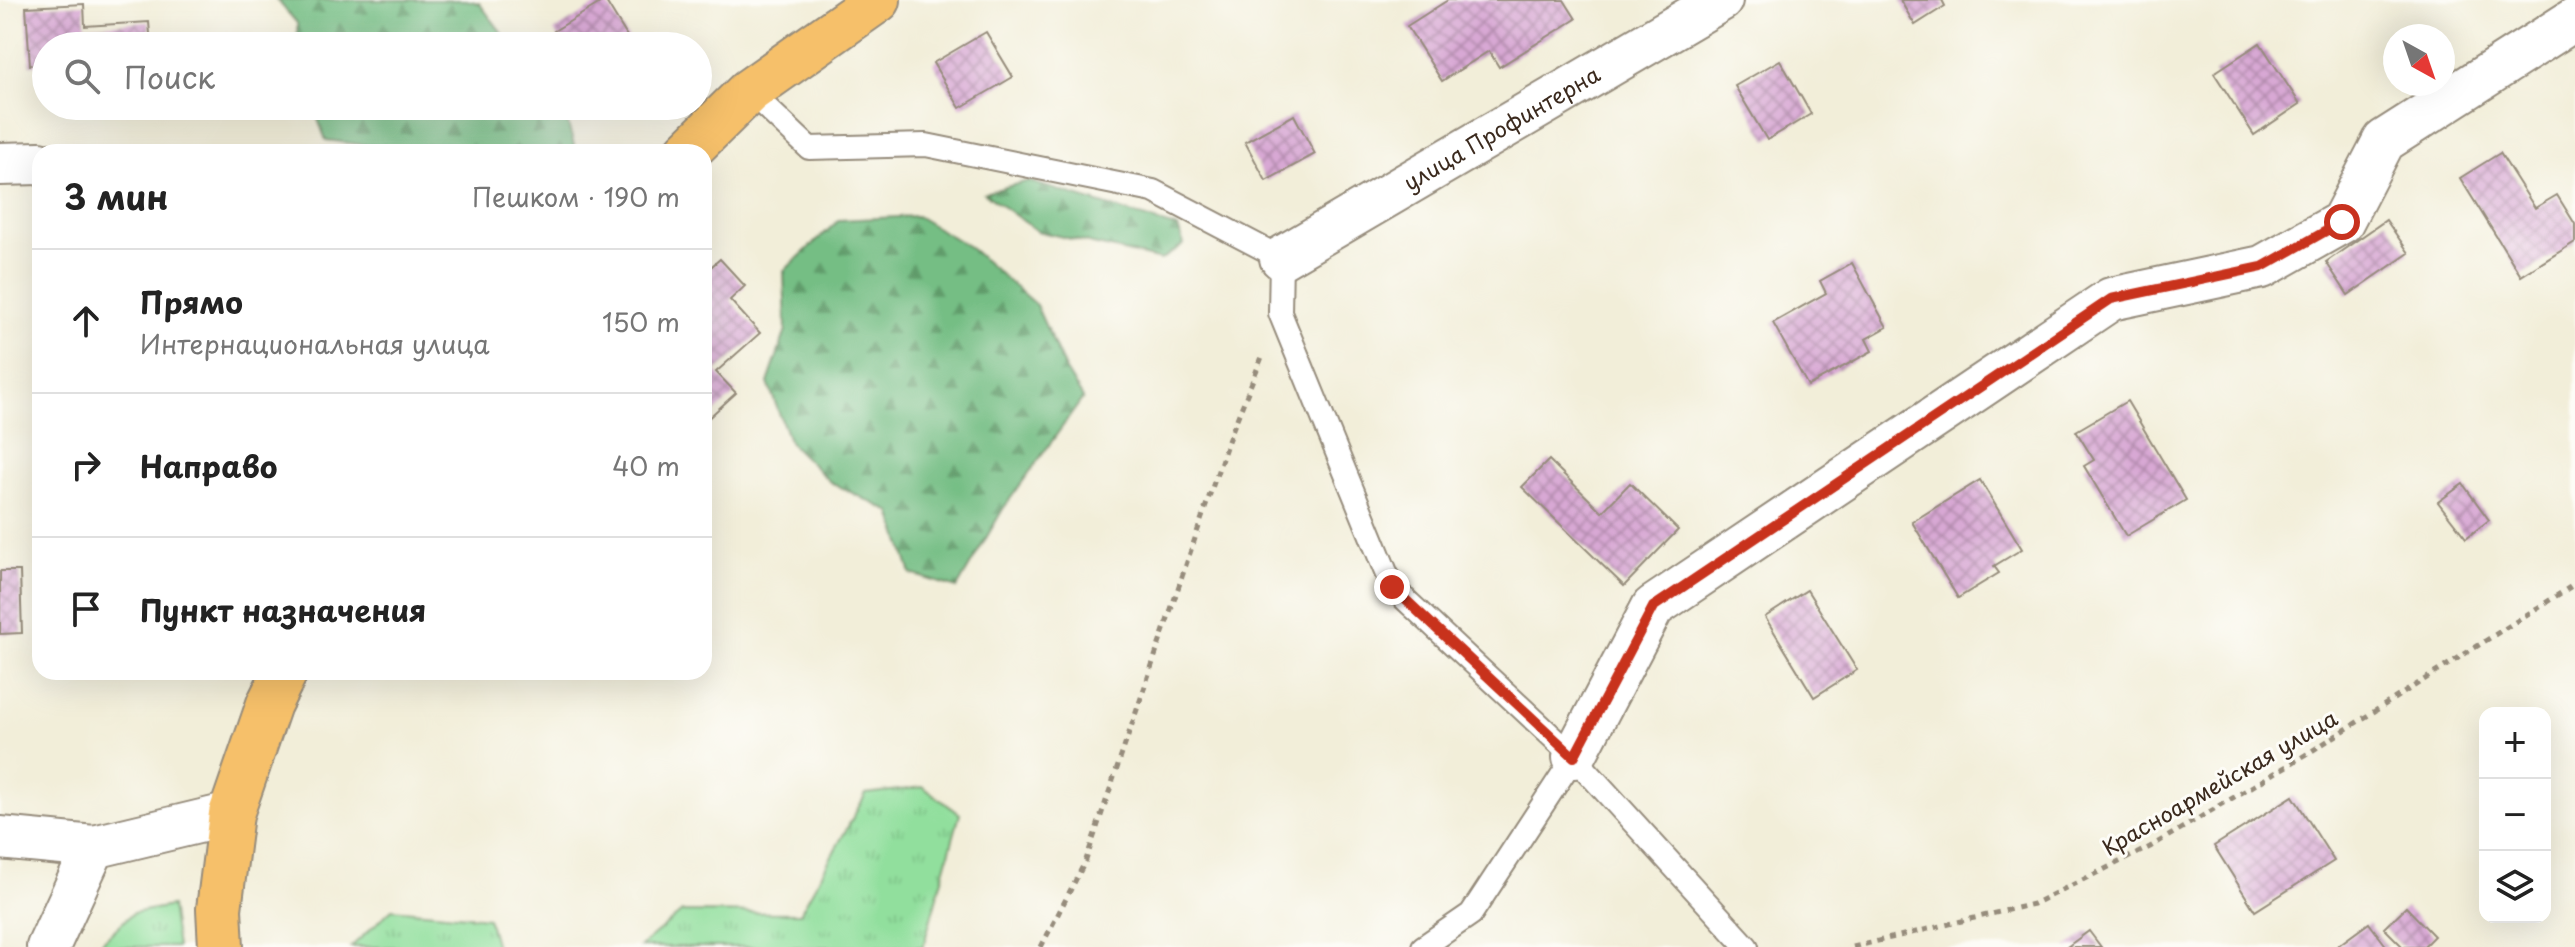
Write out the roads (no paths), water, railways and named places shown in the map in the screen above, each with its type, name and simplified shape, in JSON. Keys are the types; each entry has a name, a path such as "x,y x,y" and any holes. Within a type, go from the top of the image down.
{"main road":[{"path":"695,144 749,91 878,0"},
{"path":"221,947 219,909 231,814 269,704 281,680"}],"street":[{"name":"улица Профинтерна","path":"1281,258 1721,0"},
{"path":"1574,757 1653,607 2111,299 2262,267 2342,222 2384,141 2575,19"},
{"path":"0,164 32,163"},
{"path":"0,838 94,847 231,814"},
{"path":"48,947 94,847"}],"lane":[{"path":"749,91 809,148 926,145 1153,191 1281,258 1280,313 1392,587 1574,757 1747,947"},
{"path":"1423,947 1471,914 1574,757"}]}
